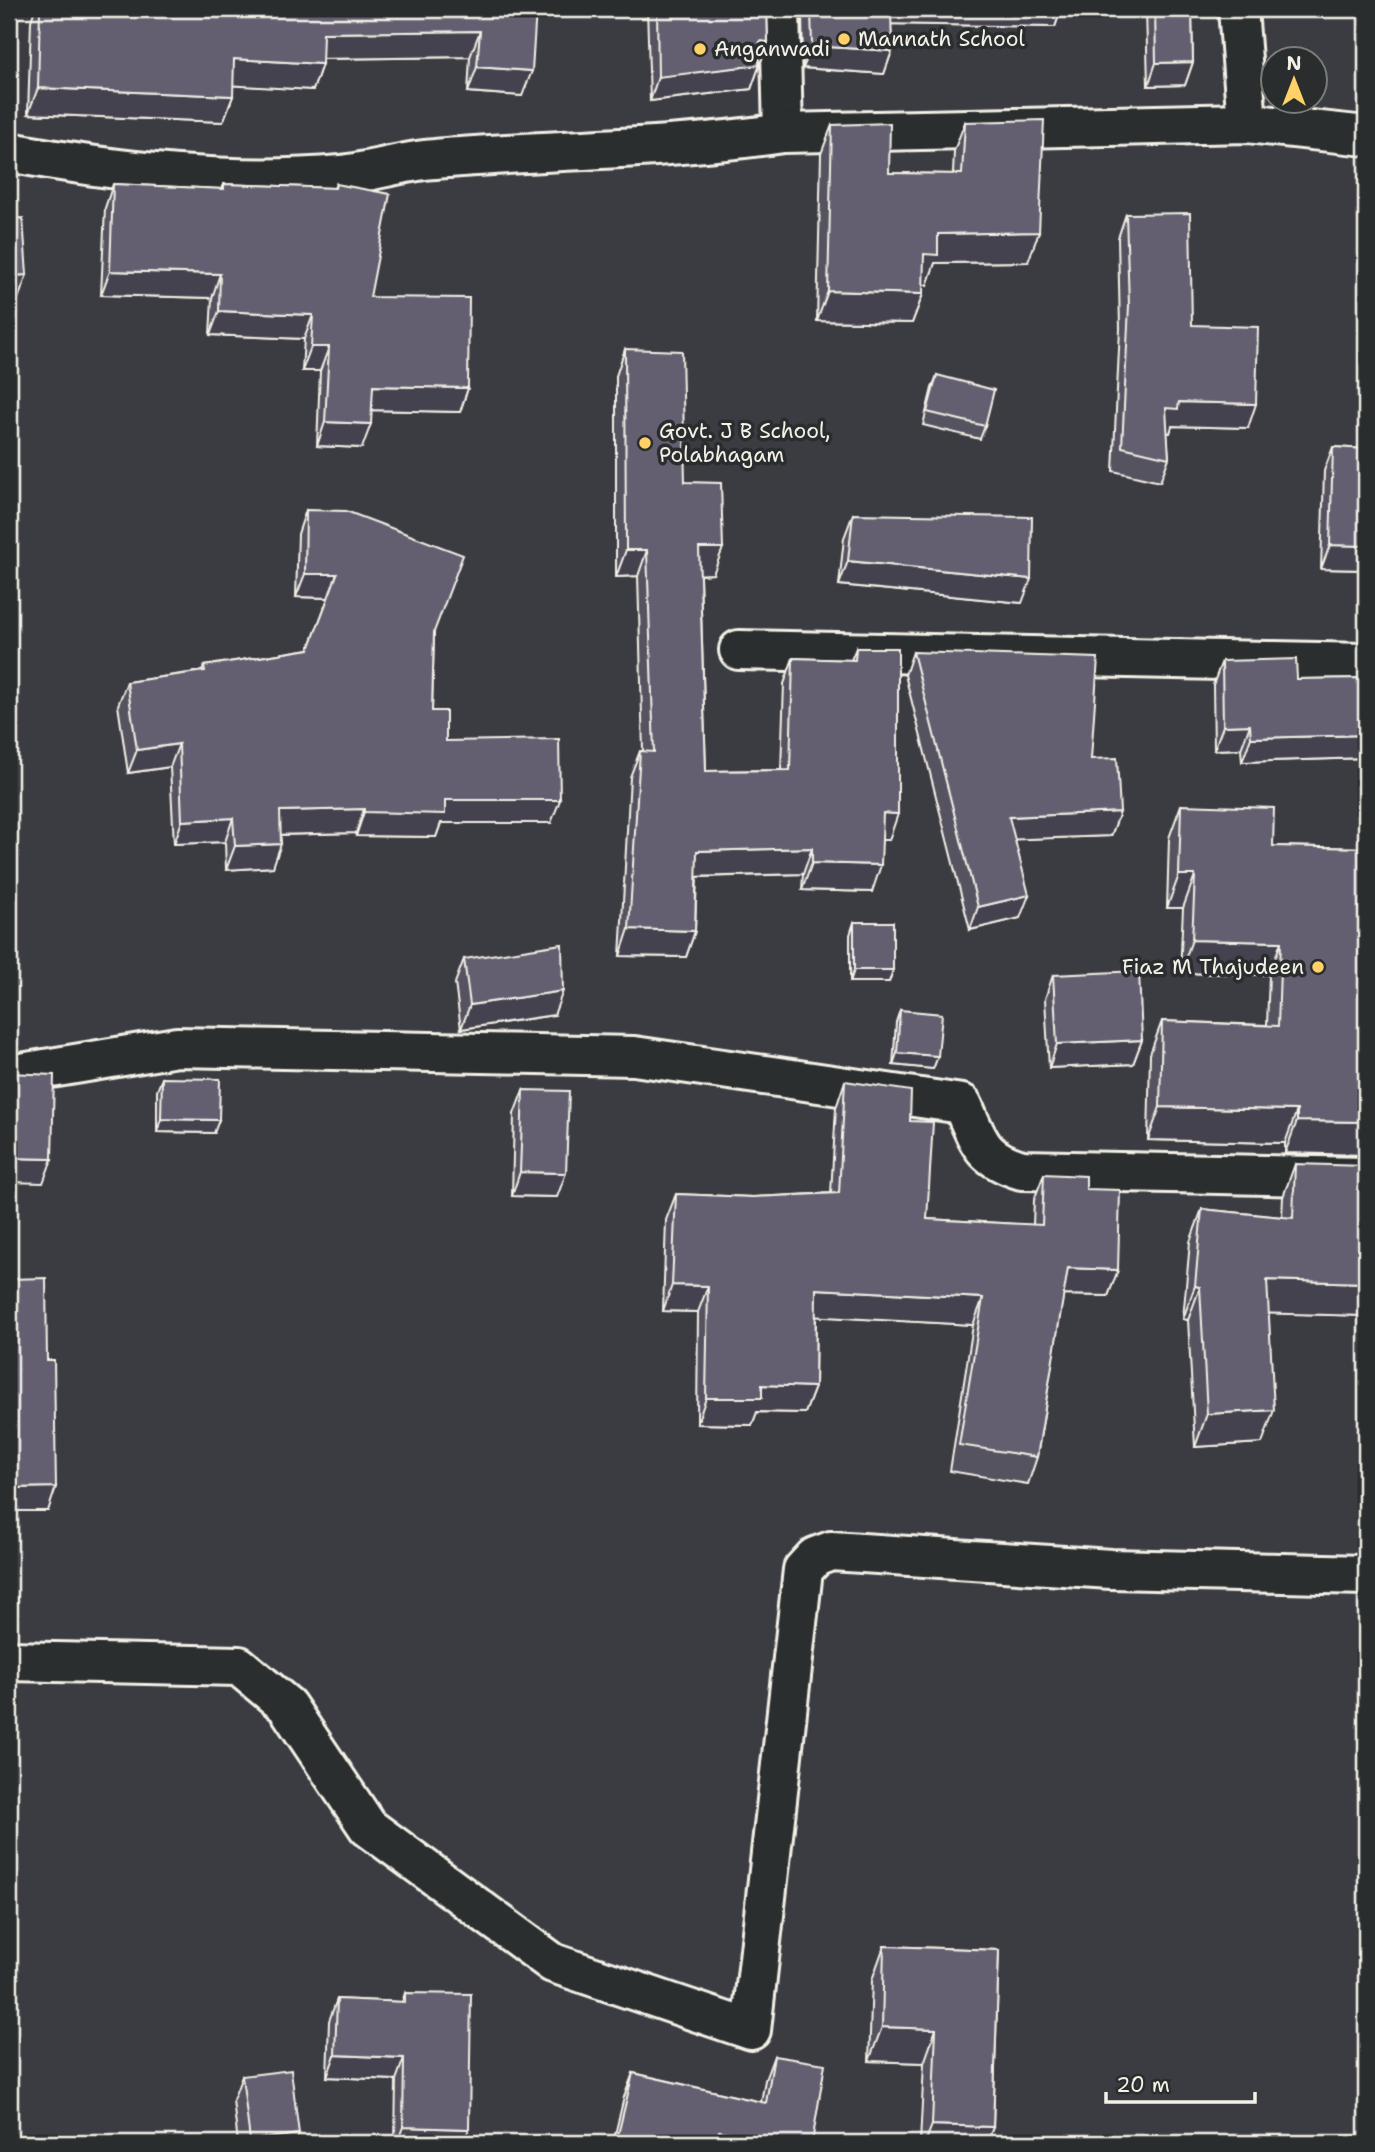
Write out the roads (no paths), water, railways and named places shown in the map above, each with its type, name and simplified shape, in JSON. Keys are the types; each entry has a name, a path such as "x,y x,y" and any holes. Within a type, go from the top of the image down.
{"street":[{"path":"780,9 783,132"},
{"path":"1238,9 1247,123"},
{"path":"9,152 92,168 181,175 287,177 343,175 431,159 712,143 783,132 1247,123 1366,136"},
{"path":"739,650 1366,663"},
{"path":"9,1075 177,1047 634,1056 962,1104 984,1151 998,1163 1022,1170 1366,1177"},
{"path":"9,1661 239,1666 287,1706 368,1827 553,1963 751,2029 803,1570 815,1557 831,1551 1111,1569 1366,1575"}],"place":[{"name":"Mannath School","path":"844,39"},
{"name":"Anganwadi","path":"700,49"},
{"name":"Govt. J B School, Polabhagam","path":"645,443"},
{"name":"Fiaz M Thajudeen","path":"1318,967"}]}
